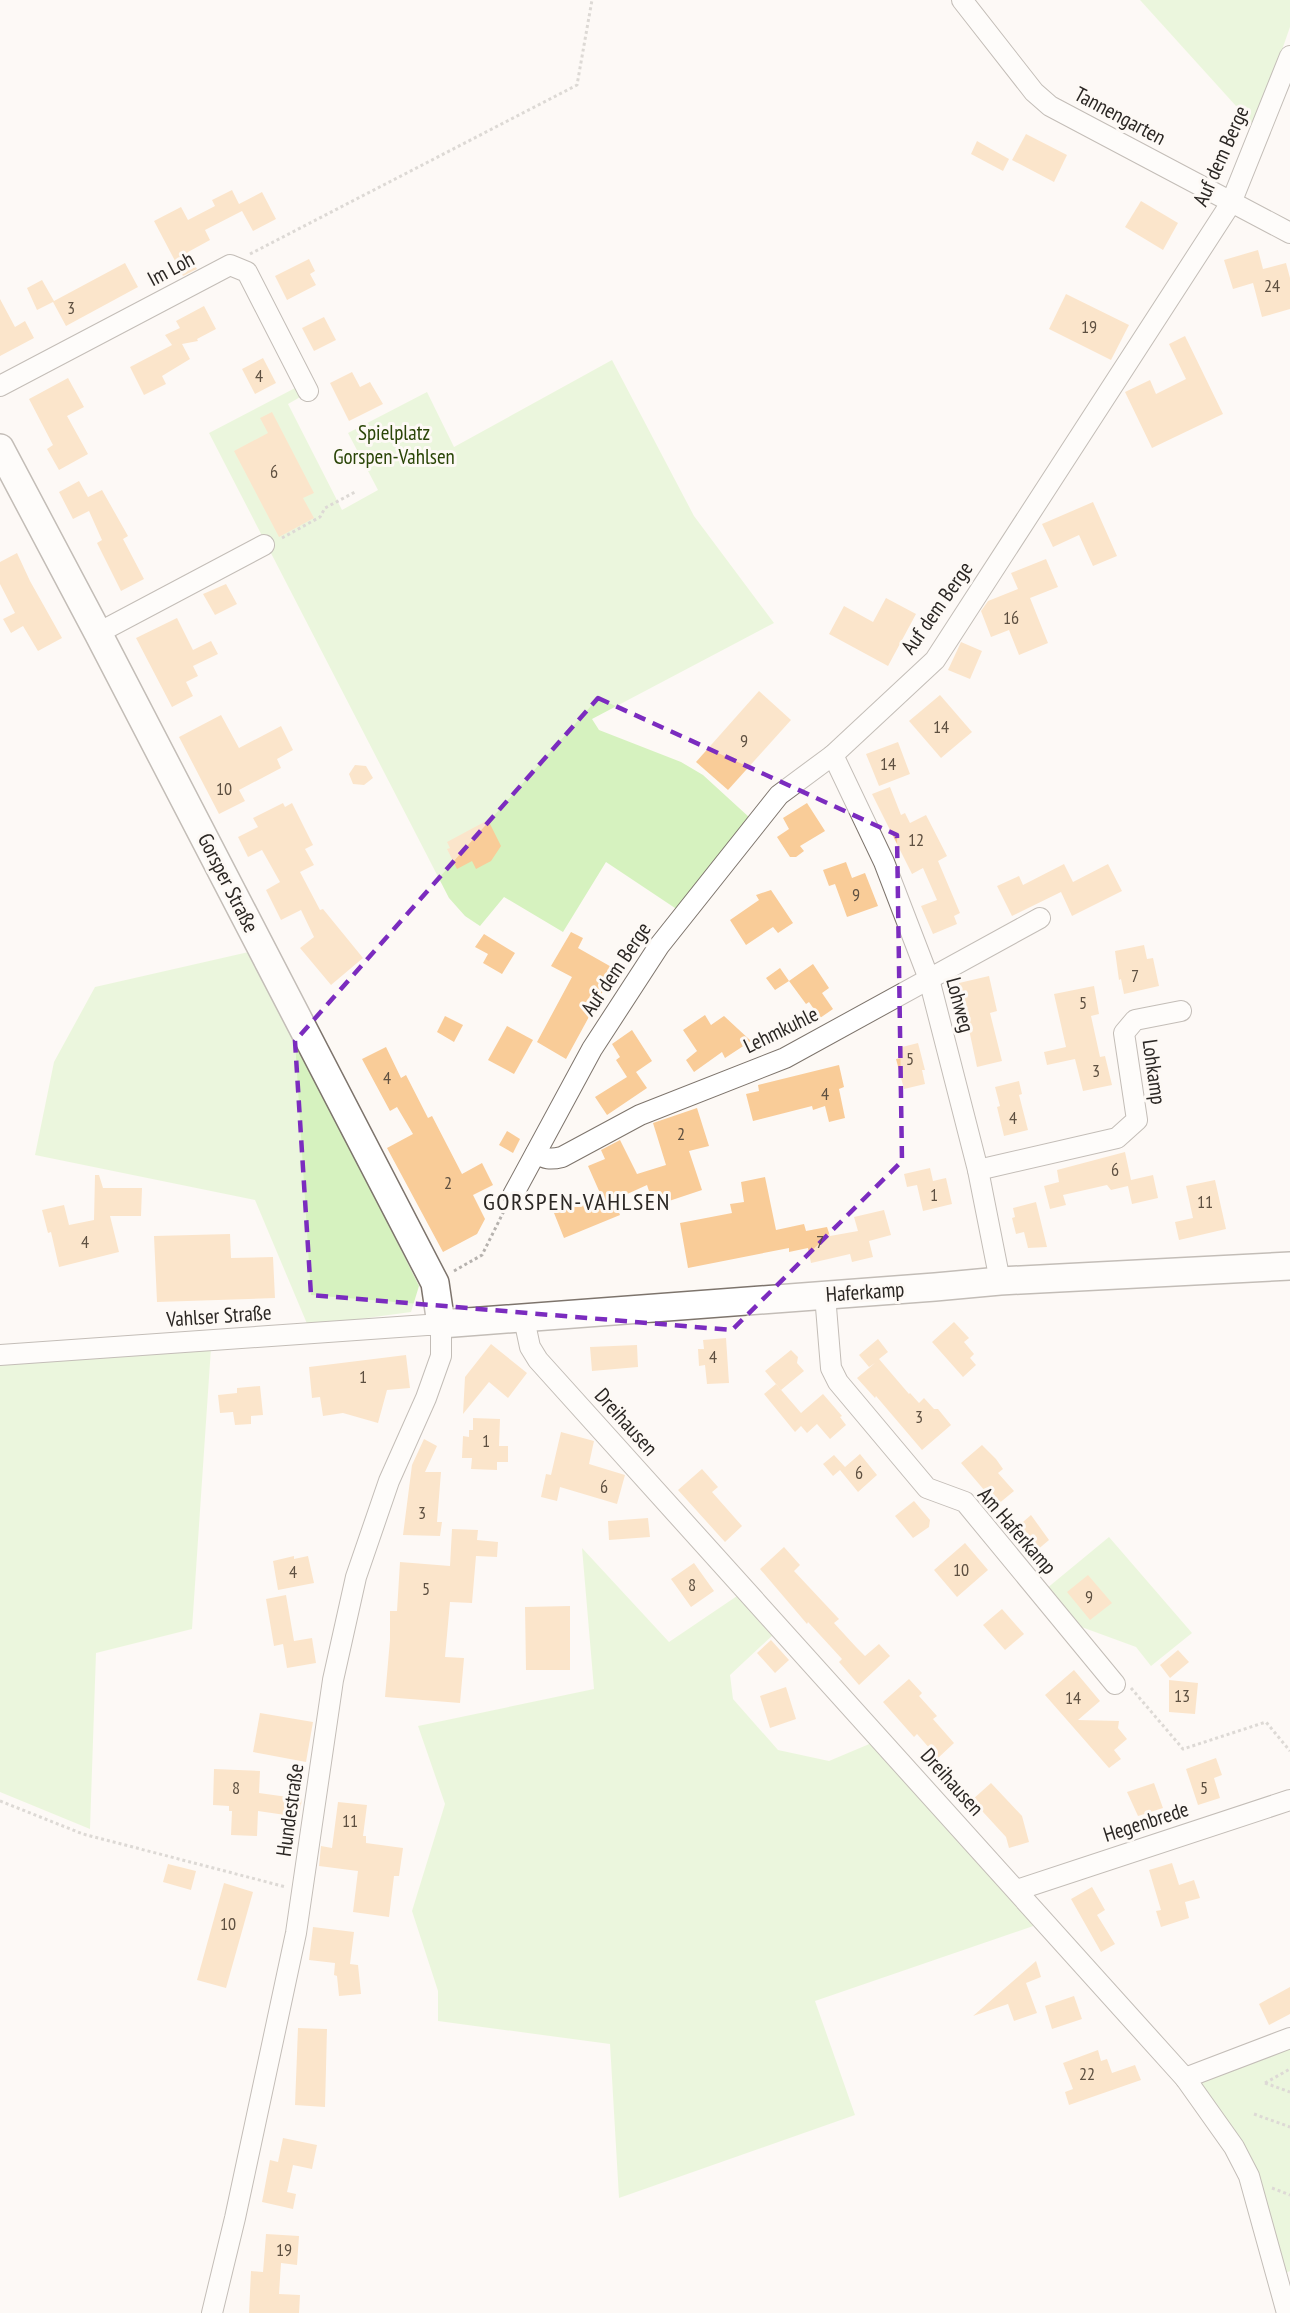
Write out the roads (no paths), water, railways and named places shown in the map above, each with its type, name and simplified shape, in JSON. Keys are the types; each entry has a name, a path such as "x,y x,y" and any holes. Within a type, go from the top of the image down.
{"street":[{"name":"Tannengarten","path":"962,0 1034,92 1050,106 1290,233"},
{"name":"Auf dem Berge","path":"513,1195 592,1049 659,946 779,795 833,755 935,660 1231,203 1290,56"},
{"name":"Im Loh","path":"0,386 230,265 247,272 308,391"},
{"name":"Gorsper Straße","path":"0,448 435,1283 441,1324"},
{"path":"98,633 264,545"},
{"name":"Lohweg","path":"833,755 884,862 929,979 978,1170 1000,1281"},
{"name":"Lehmkuhle","path":"536,1153 545,1159 561,1157 640,1115 785,1059 1040,918"},
{"name":"Lohkamp","path":"978,1170 1116,1138 1137,1120 1124,1033 1135,1020 1181,1011"},
{"name":"Haferkamp","path":"441,1324 1000,1281 1290,1266"},
{"name":"Am Haferkamp","path":"825,1295 831,1368 838,1382 927,1488 965,1502 1115,1684"},
{"name":"Dreihausen","path":"524,1319 530,1347 538,1360 1185,2078 1234,2147 1249,2176 1287,2313"},
{"name":"Vahlser Straße","path":"0,1355 441,1324"},
{"name":"Hundestraße","path":"212,2313 296,1933 333,1680 356,1577 389,1481 426,1398 441,1356 441,1324"},
{"name":"Hegenbrede","path":"1017,1890 1290,1800"},
{"path":"1185,2078 1290,2038"}],"district":[{"name":"GORSPEN-VAHLSEN","path":"577,1202"}],"park label":[{"name":"Spielplatz Gorspen-Vahlsen","path":"394,445"}]}
